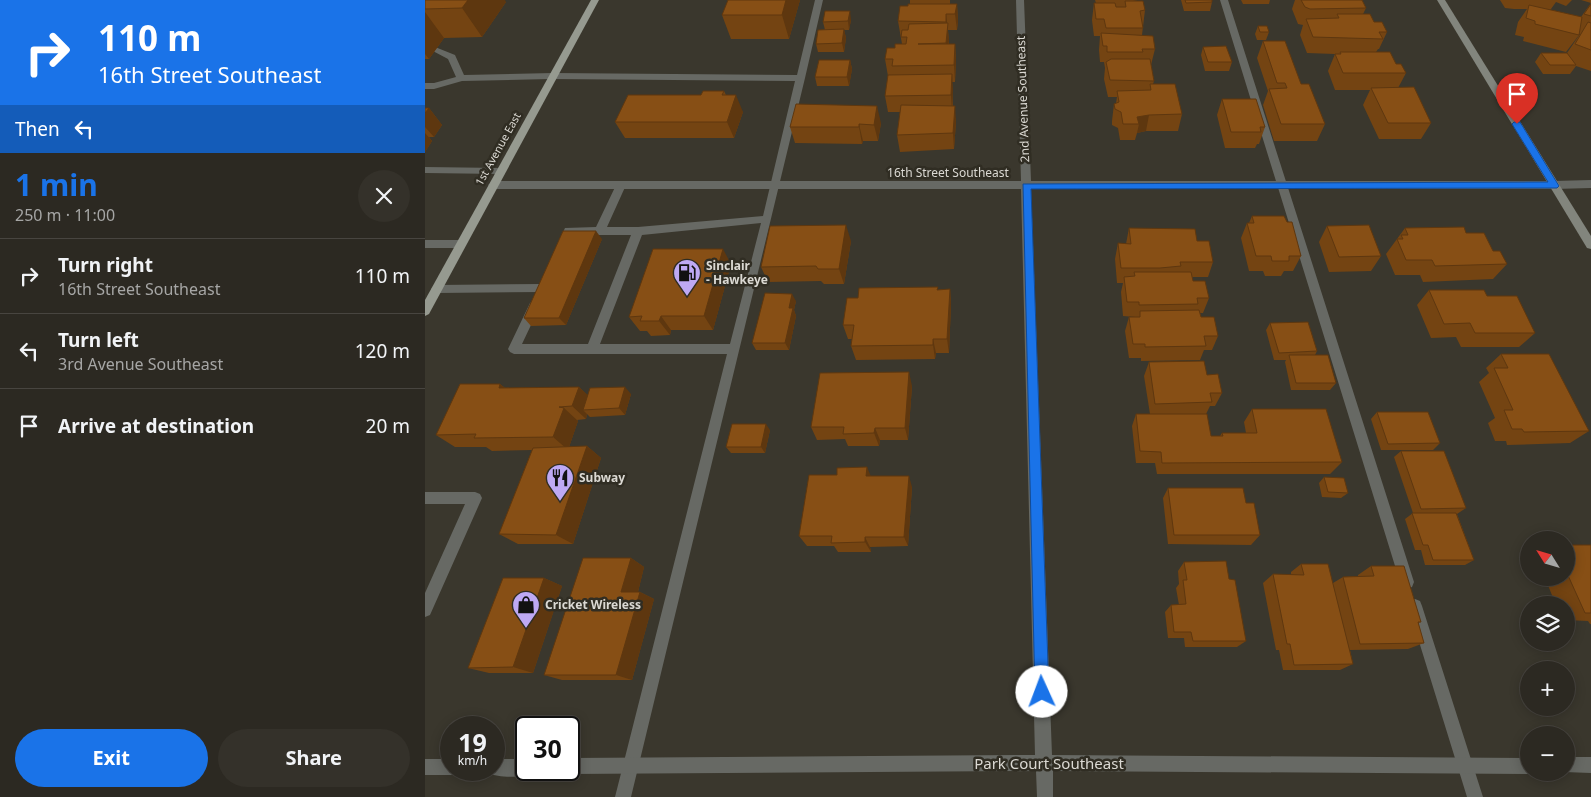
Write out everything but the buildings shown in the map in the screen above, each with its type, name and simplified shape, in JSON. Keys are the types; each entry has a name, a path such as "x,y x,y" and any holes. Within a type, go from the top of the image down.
{"main road":[{"name":"1st Avenue East","path":"425,311 595,0"},
{"path":"1441,0 1591,246"}],"street":[{"path":"623,797 767,219 819,0"},
{"name":"2nd Avenue Southeast","path":"1020,0 1045,797"},
{"path":"1224,0 1284,185 1475,797"},
{"path":"435,50 452,57 461,78"},
{"path":"425,86 434,86 461,78 801,78"},
{"path":"425,170 501,171"},
{"name":"16th Street Southeast","path":"493,185 1554,186 1591,184"},
{"path":"601,231 621,185"},
{"path":"557,255 569,231 638,231 767,219"},
{"path":"592,349 638,231"},
{"path":"425,244 461,244"},
{"path":"437,289 544,284 513,349 735,348"},
{"path":"425,498 475,498 425,610"},
{"name":"Park Court Southeast","path":"580,766 1045,763 1520,766"},
{"path":"1575,765 1591,765"},
{"path":"425,767 440,767"}],"place":[{"name":"Sinclair - Hawkeye","path":"687,297"},
{"name":"Subway","path":"560,502"},
{"name":"Cricket Wireless","path":"526,629"}],"route":[{"path":"1042,692 1026,186 1554,186 1517,124"}]}
